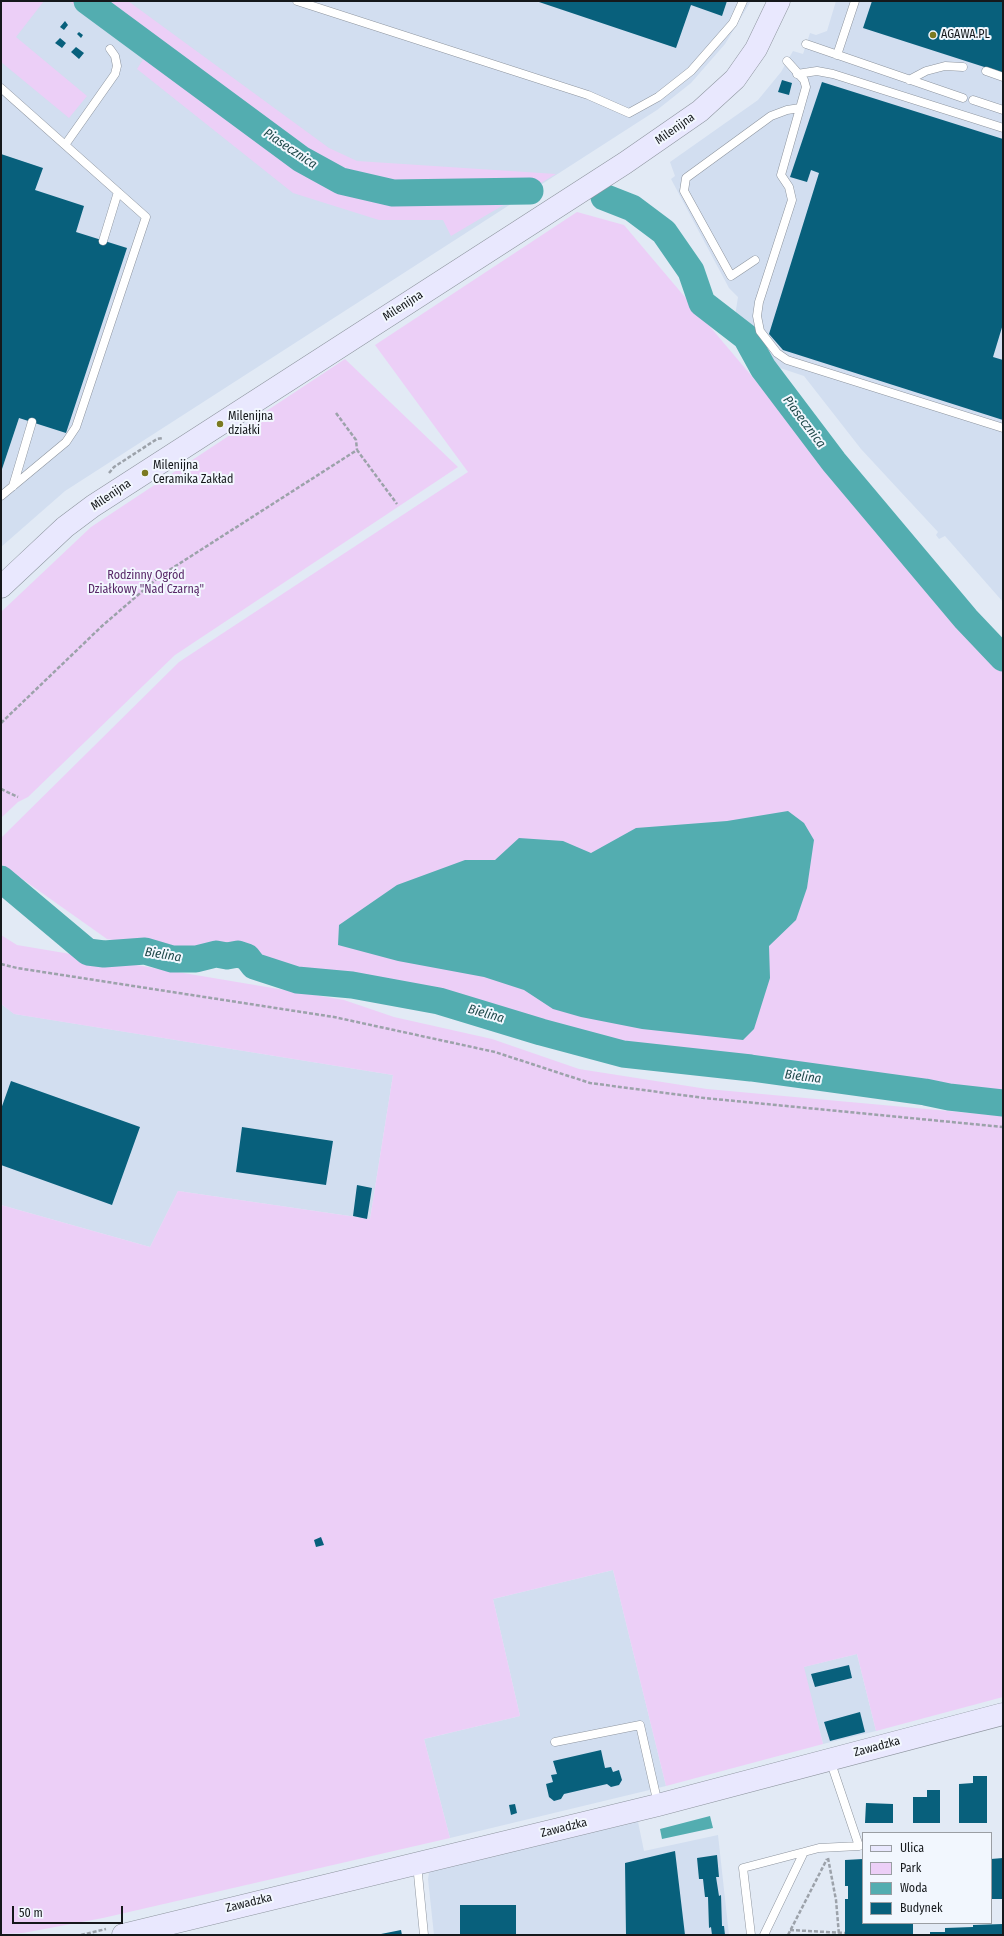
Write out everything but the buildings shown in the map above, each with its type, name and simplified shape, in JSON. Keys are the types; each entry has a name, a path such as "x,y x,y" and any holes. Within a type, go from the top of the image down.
{"street":[{"name":"Milenijna","path":"1,588 65,527 93,506 624,163 700,111 735,79 756,49 780,1"},
{"name":"Zawadzka","path":"123,1935 658,1805 1003,1714"}],"lane":[{"path":"297,1 588,95 628,112 658,97 691,71 733,23 743,1"},
{"path":"837,55 855,1"},
{"path":"806,44 963,98"},
{"path":"65,145 115,74 117,66 115,56 110,49"},
{"path":"787,61 797,74 804,80 806,86 781,175 789,187 792,200 759,302 757,316 760,331 776,353 787,360 1003,428"},
{"path":"909,80 926,71 945,66 963,67"},
{"path":"797,74 817,71 833,74 1003,128"},
{"path":"986,71 1003,77"},
{"path":"1,88 146,217 76,427 66,442 1,496"},
{"path":"973,100 1003,110"},
{"path":"755,260 731,276 684,191 686,178 771,116 787,110 800,108"},
{"path":"103,240 118,192"},
{"path":"12,487 32,422"},
{"path":"555,1742 640,1725 658,1805"},
{"path":"751,1935 743,1868 819,1848 859,1846 830,1759"},
{"path":"764,1935 804,1852"},
{"path":"417,1863 424,1935"}],"path":[{"path":"336,413 356,440 357,450 397,504"},
{"path":"1,723 102,626 160,576 357,450"},
{"path":"1,790 18,797"},
{"path":"1,964 17,968 334,1018 494,1052 590,1083 704,1098 1003,1127"},
{"path":"828,1857 835,1857"},
{"path":"788,1935 828,1857"},
{"path":"828,1857 836,1900 839,1934"},
{"path":"790,1930 839,1934 845,1933"}],"shaded area":[{"path":"1,1 751,1 725,44 691,83 657,110 65,491 1,547"},
{"path":"836,1 1003,1 1003,602 945,536 939,539 936,535 938,532 861,449 804,376 780,368 735,316 738,297 729,288 671,179 675,176 670,162 758,100 781,72 793,51 803,54 810,33 816,35 827,31"},
{"path":"1,1004 15,1014 393,1075 370,1219 178,1191 150,1247 1,1205"},
{"path":"613,1570 666,1786 450,1838 424,1739 520,1716 493,1599"},
{"path":"857,1654 876,1731 823,1744 803,1667"},
{"path":"637,1817 644,1851 718,1835 729,1935 434,1935 428,1879 429,1873 436,1866"}],"green space":[{"path":"1,1 44,1 16,37 87,96 69,118 1,62"},
{"path":"69,1 128,1 329,148 357,161 556,174 451,236 443,220 379,220 293,193 137,69 144,58"},
{"path":"577,212 624,225 947,607 1003,664 1003,1100 949,1094 624,1048 440,995 107,939 1,864 1,838 179,662 468,472 375,345"},
{"name":"Rodzinny Ogród Działkowy \"Nad Czarną\"","path":"345,359 458,467 175,655 28,797 18,802 1,818 1,612 91,527"},
{"path":"1,935 17,945 344,1000 394,1017 492,1039 579,1069 707,1089 1003,1116 1003,1697 876,1731 857,1654 804,1667 823,1744 666,1786 613,1570 493,1599 520,1716 424,1739 450,1838 103,1918 23,1933 1,1934 1,1205 150,1247 178,1191 370,1219 393,1075 14,1014 1,1004"}],"water":[{"path":"788,811 804,823 814,840 807,888 796,920 769,946 770,978 754,1029 743,1040 642,1029 581,1017 553,1009 524,990 484,977 398,961 338,945 339,925 397,885 465,860 495,860 519,838 563,841 591,853 636,828 727,821"},
{"path":"710,1816 713,1828 662,1839 660,1829"}],"waterway":[{"name":"Piasecznica","path":"87,1 301,159 341,181 393,193 530,191"},
{"name":"Piasecznica","path":"604,197 632,208 664,232 691,271 702,303 746,337 763,368 834,462 966,619 1003,658"},
{"name":"Bielina","path":"1,879 88,952 104,954 145,951 172,959 196,959 216,954 227,956 238,954 247,957 254,966 297,980 352,985 439,1001 541,1032 623,1054 751,1068 925,1092 949,1097 1003,1103"}],"place":[{"name":"AGAWA.PL","path":"933,35"},
{"name":"Milenijna działki","path":"220,424"},
{"name":"Milenijna Ceramika Zakład","path":"145,473"}]}
